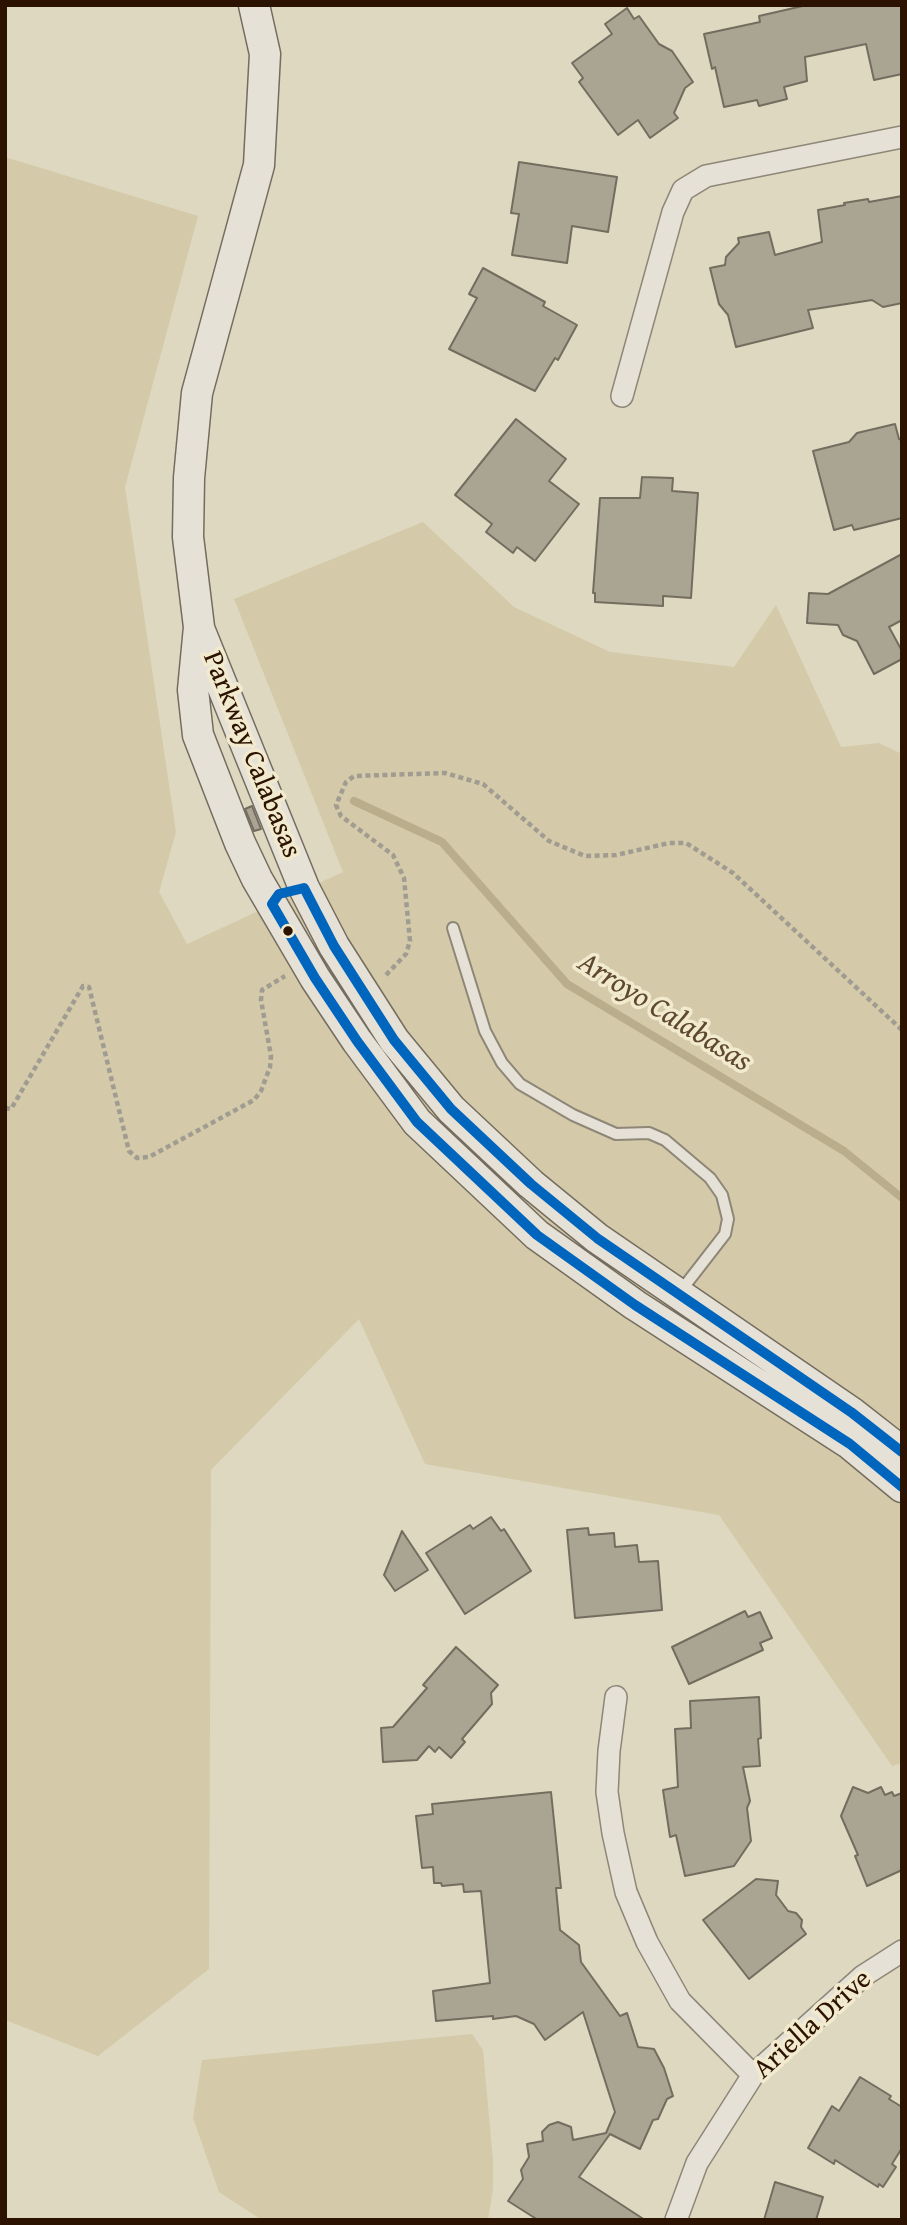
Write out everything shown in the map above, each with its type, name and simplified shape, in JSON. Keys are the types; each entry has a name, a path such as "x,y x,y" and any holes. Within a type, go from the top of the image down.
{"street":[{"name":"Parkway Calabasas","path":"254,5 265,54 259,164 197,393 189,478 188,537 199,627 193,690 198,735 220,795 257,879 315,978 356,1041 417,1122 537,1235 635,1305 850,1444 902,1488"},
{"path":"622,396 673,212 683,191 706,176 902,137"},
{"name":"Parkway Calabasas","path":"199,627 304,888 334,946 394,1040 451,1109 530,1184 597,1238 851,1412 902,1452"},
{"path":"220,795 261,780"},
{"path":"272,904 279,894 304,888"},
{"path":"616,1697 607,1792 626,1892 647,1942 680,2001 753,2075"},
{"name":"Ariella Drive","path":"676,2220 697,2163 753,2075 863,1976 902,1951"}],"lane":[{"path":"453,928 485,1031 502,1063 520,1084 573,1115 616,1134 649,1133 665,1140 710,1178 722,1195 728,1219 725,1234 678,1294"}],"path":[{"path":"357,981 379,980 406,954 410,941 404,878 393,855 341,816 336,805 346,782 354,776 445,773 484,784 550,841 585,856 616,855 669,843 686,842 733,873 902,1030"},
{"path":"5,1108 11,1109 83,986 89,987 129,1151 137,1158 149,1157 254,1100 261,1091 271,1056 261,1000 262,990 286,976 315,978"}],"shaded area":[{"path":"5,157 198,216 125,487 176,832 159,892 187,944 343,872 234,599 423,522 514,607 610,652 734,667 776,605 841,747 879,743 902,754 902,1763 892,1766 719,1515 425,1464 359,1319 211,1470 209,1969 98,2056 5,2020"},
{"path":"472,2034 483,2050 493,2161 493,2189 488,2220 262,2220 219,2192 193,2118 202,2060"}],"building":[{"path":"807,5 902,5 902,74 874,80 866,44 805,57 807,81 784,87 787,99 759,106 757,100 724,107 704,34 760,22 759,16"},
{"path":"627,8 634,19 639,16 659,44 672,51 693,82 685,88 674,113 678,118 650,138 638,120 618,135 579,82 583,78 572,63 612,34 605,24"},
{"path":"519,162 617,177 608,232 572,226 567,263 512,255 519,214 511,213"},
{"path":"902,196 902,303 883,307 872,300 808,310 813,328 736,347 728,315 719,304 710,268 725,265 726,257 739,243 738,238 769,232 775,255 822,242 818,210 868,199 869,202"},
{"path":"483,268 545,302 543,306 577,325 558,360 555,358 535,391 449,349 477,298 469,294"},
{"path":"516,419 566,459 549,481 579,504 535,561 517,547 513,553 486,532 492,524 455,495"},
{"path":"895,424 899,439 902,440 902,518 854,530 852,525 834,530 813,451 849,442 857,433"},
{"path":"642,477 673,478 672,491 698,493 691,598 663,596 663,606 595,602 593,593 600,498 640,498"},
{"path":"902,554 902,620 889,627 902,651 902,659 874,674 857,641 843,635 838,625 807,623 809,593 828,594"},
{"path":"252,806 261,829 254,831 245,809"},
{"path":"491,1517 501,1531 504,1529 531,1571 465,1614 426,1553 470,1525 473,1529"},
{"path":"588,1528 589,1535 614,1533 615,1547 637,1545 639,1562 658,1561 662,1610 575,1618 567,1530"},
{"path":"402,1531 428,1570 395,1591 384,1575"},
{"path":"745,1611 748,1617 760,1612 772,1638 760,1643 763,1650 689,1684 672,1647"},
{"path":"456,1647 498,1685 491,1693 492,1704 462,1739 465,1742 451,1758 439,1747 435,1752 429,1746 417,1760 383,1762 381,1728 393,1727 427,1688 423,1685"},
{"path":"759,1697 760,1766 743,1767 750,1801 747,1808 751,1841 734,1866 685,1876 676,1835 670,1837 663,1790 678,1787 675,1729 691,1728 690,1701"},
{"path":"853,1787 868,1793 881,1787 885,1795 892,1792 894,1796 902,1793 902,1870 867,1886 855,1856 858,1855 841,1816"},
{"path":"551,1792 561,1888 556,1888 560,1930 579,1945 581,1962 620,2016 627,2013 638,2047 654,2049 664,2068 673,2096 667,2099 658,2119 653,2120 640,2149 610,2134 579,2177 645,2220 538,2220 508,2201 523,2179 521,2170 529,2157 527,2144 543,2141 542,2132 549,2125 558,2122 571,2127 573,2140 606,2133 615,2112 583,2012 545,2040 534,2024 516,2016 436,2021 433,1991 490,1983 481,1891 464,1892 463,1884 442,1886 441,1883 434,1883 433,1867 422,1868 416,1816 433,1814 432,1804"},
{"path":"756,1879 778,1881 776,1895 788,1911 796,1913 802,1920 801,1927 806,1934 749,1979 703,1920"},
{"path":"860,2077 891,2096 889,2099 902,2107 902,2148 892,2164 896,2167 883,2187 879,2184 878,2187 835,2160 834,2164 808,2148 832,2106 839,2111"},
{"path":"775,2182 823,2197 816,2220 764,2220"}],"waterway":[{"name":"Arroyo Calabasas","path":"354,801 442,842 567,984 844,1151 902,1198"}],"transit line":[{"path":"902,1452 851,1412 597,1238 531,1184 451,1109 394,1040 334,946 304,888 279,894 272,904 315,978 357,1041 417,1122 537,1235 635,1305 850,1444 902,1487"}]}
